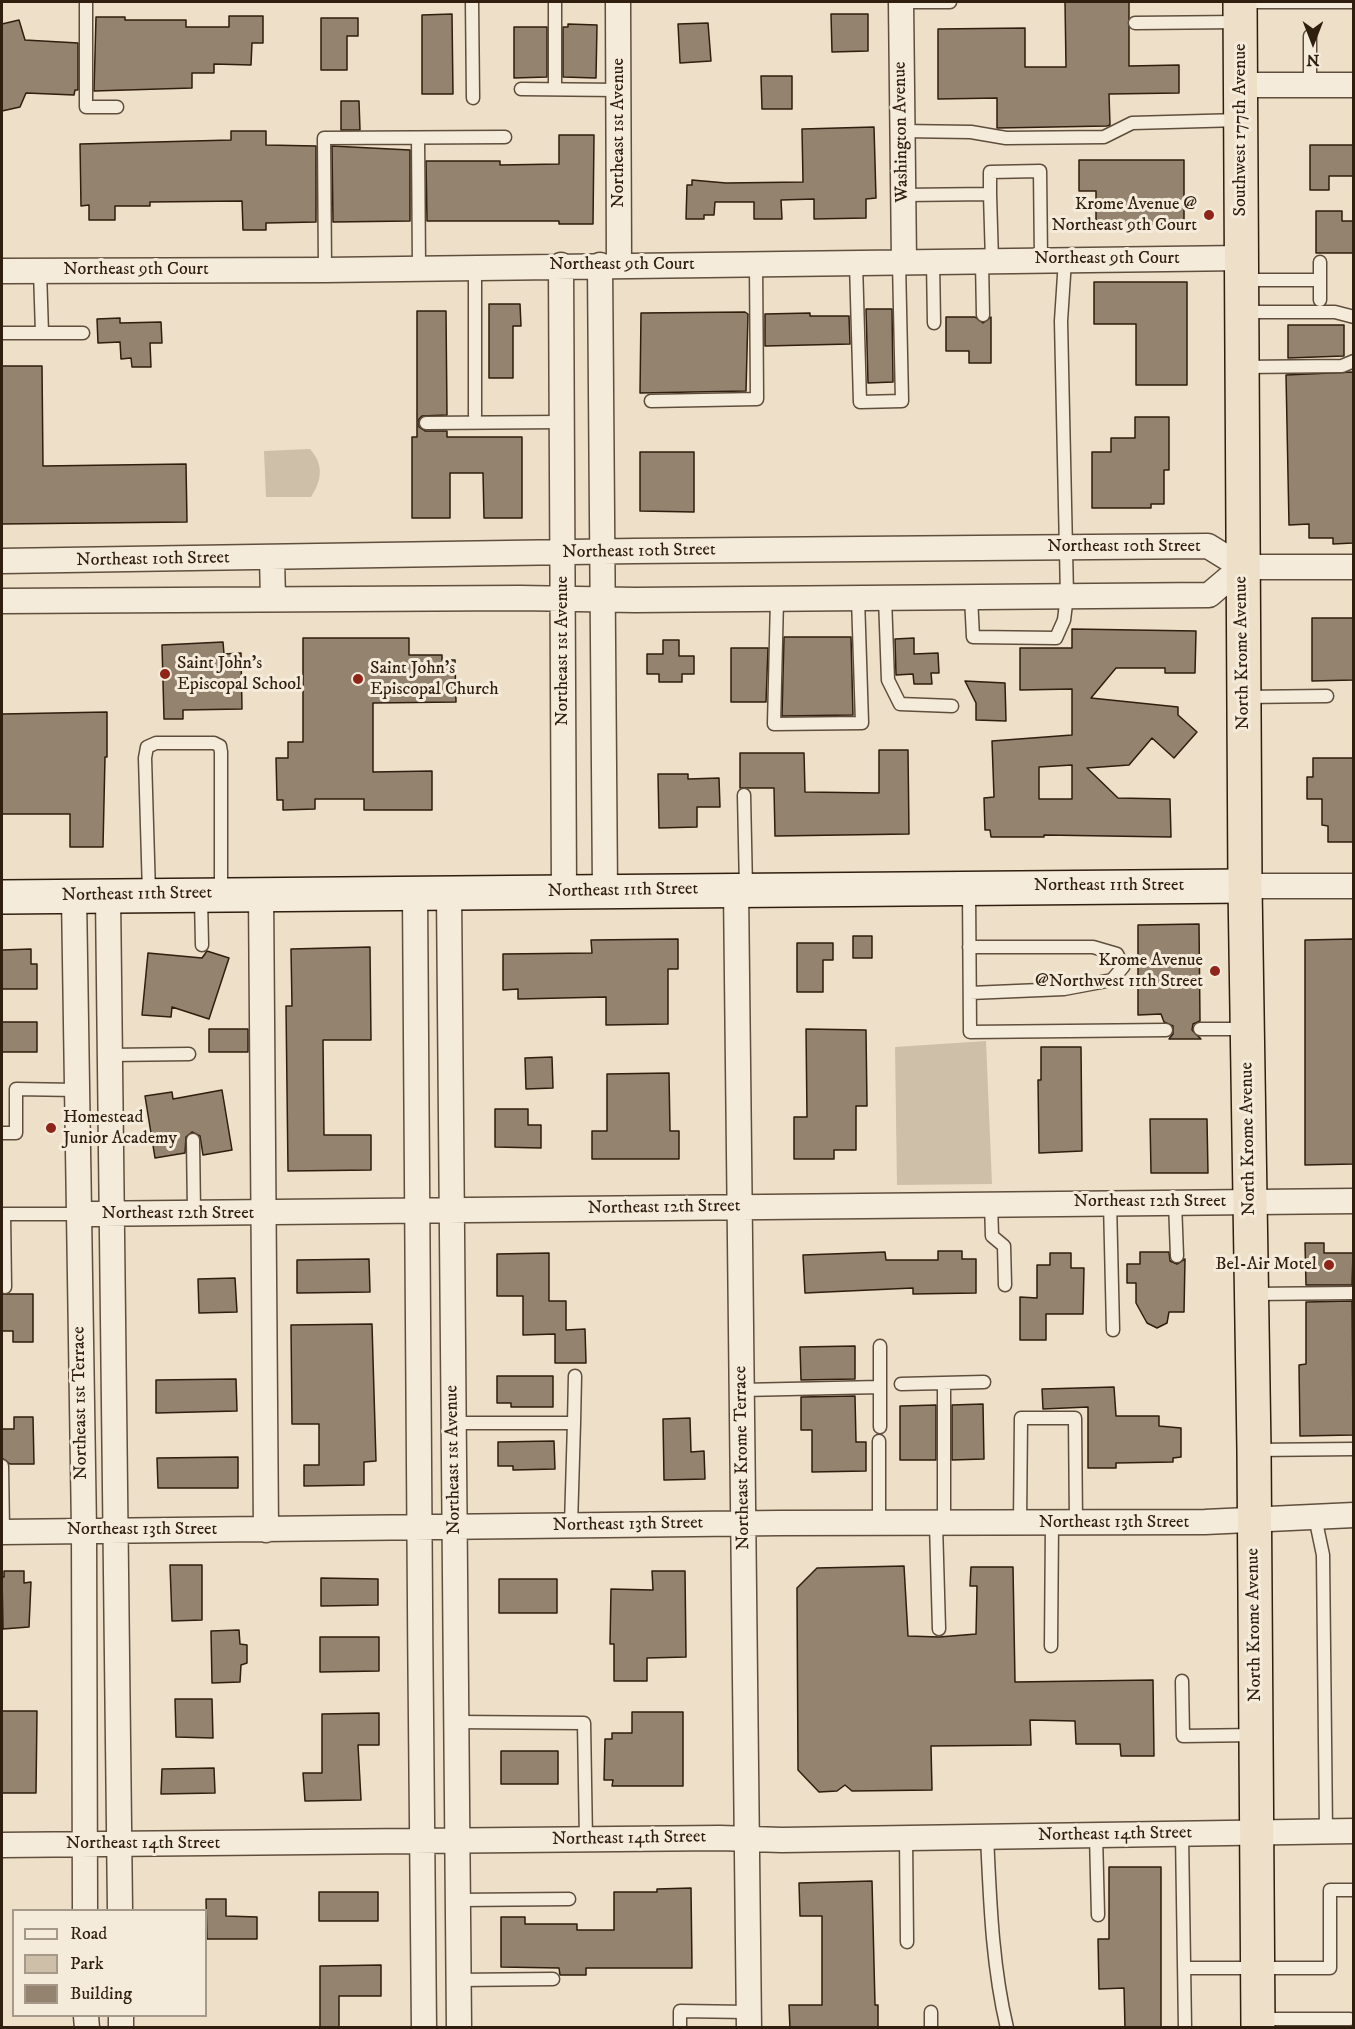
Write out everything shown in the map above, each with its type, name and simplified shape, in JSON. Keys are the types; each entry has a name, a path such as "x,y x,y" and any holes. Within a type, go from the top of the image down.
{"highway":[{"name":"Southwest 177th Avenue","path":"1240,9 1242,283"},
{"name":"North Krome Avenue","path":"1242,283 1242,567 1254,1450 1258,2023"}],"street":[{"name":"Northeast 1st Avenue","path":"605,891 603,553 609,265 619,90 618,2"},
{"name":"Washington Avenue","path":"901,2 902,262"},
{"path":"1241,85 1353,85"},
{"name":"Northeast 9th Court","path":"2,271 325,270 561,265 1065,260 1242,283"},
{"name":"Northeast 1st Avenue","path":"561,265 564,892"},
{"name":"Northeast 10th Street","path":"2,561 1208,546 1242,567"},
{"path":"272,558 273,599"},
{"path":"2,602 1209,595 1242,567 1353,567"},
{"path":"1245,886 1353,885"},
{"name":"Northeast 11th Street","path":"2,897 211,893 415,894 741,889 1245,886"},
{"name":"Northeast Krome Terrace","path":"741,889 742,1390 749,2020"},
{"name":"Northeast 1st Avenue","path":"449,892 459,2028"},
{"path":"261,893 266,1530"},
{"name":"Northeast 1st Avenue","path":"415,894 415,1212 421,1527 424,2028"},
{"name":"Northeast 1st Terrace","path":"74,896 84,1530 86,1909"},
{"name":"Northeast 1st Terrace","path":"108,896 120,1909"},
{"name":"Northeast 12th Street","path":"78,1214 451,1212 991,1203 1353,1201"},
{"name":"Northeast 13th Street","path":"2,1532 571,1525 1205,1522 1353,1515"},
{"name":"Northeast 14th Street","path":"2,1845 906,1838 1353,1831"}],"lane":[{"path":"86,2 86,107 117,107"},
{"path":"472,2 473,98"},
{"path":"555,2 555,89"},
{"path":"901,2 950,2"},
{"path":"1135,23 1240,9 1353,2"},
{"path":"1311,36 1311,85"},
{"path":"520,88 619,90"},
{"path":"902,131 971,132 1006,138 1104,137 1132,123 1241,120"},
{"path":"325,270 324,138 505,137"},
{"path":"418,138 419,268"},
{"path":"983,315 990,172 1040,171 1041,260"},
{"path":"903,195 990,194"},
{"path":"971,597 973,637 1056,638 1064,620 1067,596 1067,547 1061,321 1065,260"},
{"path":"933,261 934,323"},
{"path":"856,263 860,402 902,401 902,262"},
{"path":"1320,262 1320,300"},
{"path":"651,401 757,399 756,264"},
{"path":"475,267 475,415"},
{"path":"40,271 42,333"},
{"path":"1242,283 1320,280"},
{"path":"1242,283 1353,317"},
{"path":"2,333 83,333"},
{"path":"1242,367 1342,366 1353,361"},
{"path":"426,423 561,422"},
{"path":"777,599 774,724 862,723 858,598"},
{"path":"885,598 888,680 900,704 952,706"},
{"path":"1244,697 1327,696"},
{"path":"149,894 145,758 147,747 156,743 214,743 220,746 211,893 202,945"},
{"path":"741,889 744,795"},
{"path":"969,887 970,1032 1166,1030"},
{"path":"969,947 1093,947 1117,954 1123,968 1112,980 1064,989 970,993"},
{"path":"1200,1029 1248,1029"},
{"path":"110,1054 189,1054"},
{"path":"2,1133 15,1133 15,1089 77,1090"},
{"path":"193,1140 194,1213"},
{"path":"1110,1202 1113,1330"},
{"path":"1175,1202 1177,1256"},
{"path":"991,1203 992,1236 1004,1246 1005,1285"},
{"path":"5,1287 3,1214 78,1214"},
{"path":"1251,1294 1353,1293"},
{"path":"880,1346 880,1427"},
{"path":"571,1525 575,1376"},
{"path":"901,1384 984,1382"},
{"path":"939,1629 944,1383"},
{"path":"742,1390 880,1387"},
{"path":"1020,1524 1020,1418 1075,1418 1076,1523"},
{"path":"453,1423 574,1423"},
{"path":"879,1441 879,1524"},
{"path":"1254,1450 1353,1449"},
{"path":"2,1466 2,1532"},
{"path":"1315,1517 1323,1555 1326,1832"},
{"path":"1051,1646 1052,1523"},
{"path":"1182,1681 1183,1737 1257,1735"},
{"path":"456,1722 584,1723 586,1840"},
{"path":"1182,1834 1185,2028"},
{"path":"1096,1835 1098,1915"},
{"path":"987,1836 992,1932 1002,2010 1007,2028"},
{"path":"906,1838 907,1942"},
{"path":"1184,1968 1330,1968 1330,1890 1353,1890"},
{"path":"458,1900 569,1899"},
{"path":"458,1980 553,1979"},
{"path":"680,2028 680,2011 749,2020"},
{"path":"931,2012 931,2028"},
{"path":"1258,2023 1304,2023 1350,2019"}],"green space":[{"path":"310,449 318,461 320,473 311,497 266,497 264,451"},
{"path":"986,1041 992,1184 897,1185 895,1047"}],"building":[{"path":"1065,2 1129,2 1129,66 1179,65 1179,93 1109,94 1110,125 1107,126 997,128 997,98 938,99 938,29 1025,28 1025,67 1066,67"},
{"path":"452,14 453,94 422,94 422,15"},
{"path":"831,14 868,14 868,51 832,52"},
{"path":"229,16 263,16 263,43 252,43 251,65 214,64 214,73 192,73 192,88 94,91 96,17 125,17 125,20 186,20 186,27 229,27"},
{"path":"321,18 358,18 358,36 347,36 347,70 321,70"},
{"path":"19,20 25,40 78,43 78,90 75,90 74,95 26,93 20,107 2,111 2,24"},
{"path":"708,23 711,61 680,63 678,24"},
{"path":"568,24 597,25 596,78 563,77 563,27 568,27"},
{"path":"514,27 547,27 547,77 514,78"},
{"path":"761,76 792,76 792,109 762,109"},
{"path":"341,101 359,101 360,130 341,130"},
{"path":"874,127 876,198 866,199 866,218 814,219 814,199 781,200 782,219 754,219 754,202 715,202 714,215 704,215 704,219 686,219 687,185 692,185 692,180 726,183 803,182 802,129"},
{"path":"231,131 266,131 266,145 316,146 316,222 266,223 266,230 243,230 242,201 150,202 150,206 115,206 115,220 89,220 89,205 81,206 80,144 231,140"},
{"path":"559,135 594,135 593,224 559,224 559,221 427,221 426,161 500,161 500,165 559,164"},
{"path":"1310,145 1353,145 1353,176 1329,176 1329,190 1310,190"},
{"path":"332,146 410,150 410,221 333,222"},
{"path":"1079,160 1184,160 1184,224 1096,224 1096,191 1079,191"},
{"path":"1316,211 1342,211 1342,221 1353,221 1353,253 1316,253"},
{"path":"1094,282 1187,282 1187,385 1136,385 1136,324 1094,324"},
{"path":"489,304 520,304 521,326 513,326 513,378 489,378"},
{"path":"866,309 892,309 893,382 868,383"},
{"path":"417,311 446,311 447,415 422,416 419,419 419,427 425,431 447,431 447,437 522,437 522,518 484,518 483,473 450,473 450,518 412,518 412,437 417,437"},
{"path":"745,312 748,314 746,391 640,393 641,313"},
{"path":"810,313 810,316 849,316 850,344 765,346 765,314"},
{"path":"946,317 975,317 983,323 991,317 991,363 969,363 969,351 946,351"},
{"path":"120,318 120,323 161,322 162,343 150,343 151,367 132,367 131,358 121,359 120,342 98,343 97,319"},
{"path":"1288,325 1344,325 1344,356 1288,358"},
{"path":"2,366 42,366 43,466 186,464 187,522 2,524"},
{"path":"1353,372 1353,543 1333,544 1333,538 1309,538 1309,524 1289,525 1286,375"},
{"path":"1135,417 1169,417 1169,470 1164,470 1164,504 1151,504 1151,508 1092,508 1092,452 1111,452 1111,438 1135,438"},
{"path":"640,452 694,452 694,512 640,511"},
{"path":"1312,618 1353,618 1353,680 1312,681"},
{"path":"1072,629 1196,631 1195,673 1165,673 1165,668 1116,668 1091,698 1178,707 1178,715 1197,732 1174,758 1152,738 1129,765 1087,768 1118,798 1170,799 1171,837 1044,835 1044,837 991,837 990,830 985,830 984,798 994,797 992,741 1072,735 1072,689 1020,690 1020,648 1072,648","holes":["1072,765 1072,799 1039,799 1039,767"]},
{"path":"784,637 851,637 853,715 782,716"},
{"path":"303,638 409,638 409,655 442,655 442,660 455,660 456,702 373,703 373,772 432,771 432,810 364,810 364,799 315,799 315,809 283,810 283,800 277,800 276,758 288,758 288,742 303,742"},
{"path":"914,638 914,654 938,653 939,673 931,673 932,684 914,684 913,674 896,675 895,639"},
{"path":"663,640 679,640 679,656 694,656 694,674 682,674 682,682 659,682 659,674 647,674 647,654 663,654"},
{"path":"223,642 224,654 241,653 242,709 183,710 183,719 164,719 162,645"},
{"path":"731,648 768,648 766,702 731,702"},
{"path":"965,681 1005,683 1006,721 976,720 976,703"},
{"path":"107,712 103,847 70,847 70,814 2,814 2,714"},
{"path":"879,750 908,750 909,834 775,836 774,788 740,788 740,753 804,753 805,792 879,793"},
{"path":"1313,758 1353,758 1353,842 1328,842 1328,826 1322,825 1322,799 1307,799 1307,777 1313,777"},
{"path":"658,774 688,774 688,779 719,778 720,807 697,807 697,827 659,828"},
{"path":"1199,924 1200,1021 1193,1024 1192,1030 1201,1039 1169,1039 1173,1034 1173,1026 1164,1022 1161,1014 1138,1015 1138,925"},
{"path":"853,936 872,936 872,958 853,958"},
{"path":"678,939 678,969 668,969 668,1024 606,1025 606,997 518,999 518,989 503,990 503,954 592,953 591,940"},
{"path":"1353,939 1353,1164 1305,1165 1305,940"},
{"path":"797,943 833,943 833,960 823,960 823,992 797,992"},
{"path":"370,947 371,1040 323,1040 324,1135 371,1135 371,1170 288,1171 286,1006 292,1006 291,949"},
{"path":"31,949 31,964 37,964 37,989 2,989 2,950"},
{"path":"207,951 229,958 209,1019 172,1007 171,1017 142,1015 148,953 202,958"},
{"path":"2,1022 37,1022 37,1052 2,1052"},
{"path":"209,1029 248,1029 248,1052 209,1052"},
{"path":"806,1029 866,1030 867,1106 856,1106 856,1150 834,1150 834,1159 794,1159 794,1117 807,1117"},
{"path":"1041,1047 1081,1047 1082,1151 1039,1153 1038,1080 1041,1080"},
{"path":"552,1057 553,1088 526,1089 525,1058"},
{"path":"669,1073 670,1131 679,1131 679,1159 592,1159 592,1131 607,1131 607,1074"},
{"path":"222,1090 232,1150 203,1155 200,1136 192,1132 186,1137 185,1153 155,1158 145,1096 172,1092 173,1099"},
{"path":"495,1109 528,1109 528,1125 541,1125 541,1148 495,1147"},
{"path":"1150,1119 1207,1119 1208,1173 1151,1173"},
{"name":"Bel-Air Motel","path":"1305,1243 1324,1243 1324,1253 1353,1253 1352,1285 1306,1285"},
{"path":"938,1251 962,1251 962,1259 976,1259 976,1293 913,1294 913,1288 805,1293 803,1255 885,1252 886,1260 938,1260"},
{"path":"1140,1252 1169,1252 1170,1261 1177,1264 1185,1259 1184,1312 1169,1312 1167,1323 1157,1328 1147,1323 1136,1303 1136,1283 1127,1283 1127,1264 1140,1264"},
{"path":"549,1253 549,1301 566,1301 566,1330 585,1329 586,1363 555,1363 555,1334 523,1335 523,1296 497,1296 497,1254"},
{"path":"1050,1253 1071,1253 1071,1268 1084,1268 1083,1314 1046,1314 1046,1340 1020,1340 1020,1297 1037,1298 1037,1265 1050,1265"},
{"path":"369,1259 370,1292 297,1293 297,1260"},
{"path":"235,1278 237,1312 199,1313 198,1279"},
{"path":"2,1294 33,1294 33,1342 13,1342 13,1331 2,1331"},
{"path":"1352,1301 1353,1435 1300,1436 1299,1365 1306,1364 1306,1302"},
{"path":"372,1324 376,1461 364,1462 364,1485 304,1486 304,1465 319,1465 319,1424 292,1424 291,1325"},
{"path":"855,1346 855,1379 801,1380 800,1347"},
{"path":"497,1376 553,1376 553,1407 511,1407 511,1403 497,1403"},
{"path":"236,1379 237,1411 156,1413 156,1380"},
{"path":"1114,1387 1116,1416 1159,1416 1159,1426 1181,1428 1181,1457 1173,1458 1173,1462 1116,1463 1116,1468 1088,1468 1088,1407 1043,1409 1042,1389"},
{"path":"855,1396 856,1442 866,1442 866,1471 812,1472 812,1430 801,1430 801,1397"},
{"path":"983,1404 984,1459 952,1460 952,1405"},
{"path":"936,1405 936,1460 900,1460 900,1406"},
{"path":"14,1417 33,1417 34,1464 10,1464 2,1458 2,1429 14,1429"},
{"path":"690,1418 691,1452 704,1451 705,1479 664,1480 663,1419"},
{"path":"554,1441 555,1469 513,1470 513,1466 498,1466 498,1442"},
{"path":"238,1457 238,1488 158,1488 157,1458"},
{"path":"170,1565 202,1565 202,1620 172,1621"},
{"path":"904,1566 908,1636 939,1637 976,1634 977,1586 970,1586 971,1567 1013,1567 1015,1682 1153,1680 1154,1756 1121,1756 1120,1744 1076,1744 1075,1721 1030,1720 1031,1745 931,1746 932,1790 852,1791 845,1785 837,1791 819,1792 798,1770 797,1588 817,1568"},
{"path":"4,1571 24,1571 24,1583 31,1582 29,1627 3,1629 2,1577 4,1577"},
{"path":"652,1571 685,1571 686,1657 647,1658 647,1681 614,1681 614,1644 610,1644 611,1589 653,1590"},
{"path":"321,1578 378,1579 378,1605 321,1606"},
{"path":"499,1579 557,1579 557,1613 499,1613"},
{"path":"239,1630 240,1644 247,1645 247,1663 241,1665 240,1682 212,1683 211,1631"},
{"path":"320,1637 379,1637 379,1671 320,1672"},
{"path":"175,1699 212,1699 213,1738 176,1737"},
{"path":"2,1711 37,1711 36,1793 2,1793"},
{"path":"632,1712 683,1712 683,1786 612,1786 613,1780 604,1780 605,1739 612,1739 612,1733 632,1733"},
{"path":"379,1713 379,1745 358,1745 361,1800 305,1801 303,1773 322,1773 322,1714"},
{"path":"501,1751 558,1751 558,1784 501,1784"},
{"path":"214,1768 215,1793 161,1794 162,1769"},
{"path":"1109,1867 1161,1867 1161,2028 1125,2028 1124,1988 1099,1989 1098,1939 1109,1939"},
{"path":"872,1881 875,2005 878,2005 878,2028 790,2028 789,2005 822,2005 822,1916 800,1916 799,1883"},
{"path":"691,1888 692,1968 586,1968 586,1975 560,1975 559,1968 501,1967 501,1917 525,1917 525,1924 577,1924 577,1930 614,1930 614,1892 657,1892 657,1889"},
{"path":"319,1892 378,1892 378,1921 319,1921"},
{"path":"206,1899 226,1899 226,1916 257,1917 257,1939 207,1939"},
{"path":"381,1965 381,1996 339,1996 339,2028 320,2028 320,1966"}],"place":[{"name":"Krome Avenue @ Northeast 9th Court","path":"1209,215"},
{"name":"Saint John's Episcopal School","path":"165,674"},
{"name":"Saint John's Episcopal Church","path":"358,679"},
{"name":"Krome Avenue @Northwest 11th Street","path":"1215,971"},
{"name":"Homestead Junior Academy","path":"51,1128"},
{"name":"Bel-Air Motel","path":"1329,1265"}]}
